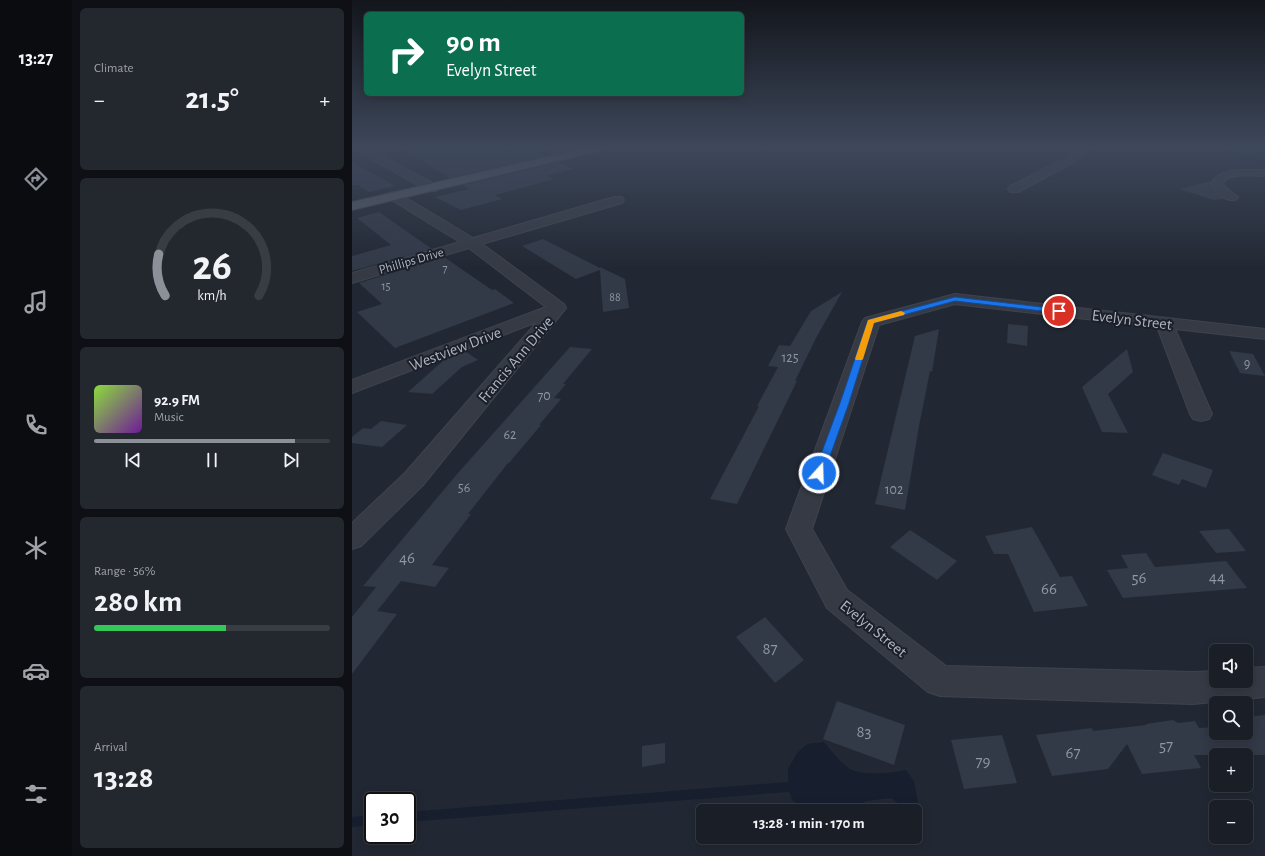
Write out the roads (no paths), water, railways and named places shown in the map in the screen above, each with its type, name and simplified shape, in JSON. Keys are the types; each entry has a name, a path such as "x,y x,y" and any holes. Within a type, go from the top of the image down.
{"main road":[{"path":"352,206 432,188"}],"street":[{"path":"1219,188 1232,197"},
{"name":"Francis Ann Drive","path":"352,539 414,479 558,308 471,243 394,196"},
{"name":"Phillips Drive","path":"352,278 618,200"},
{"name":"Evelyn Street","path":"1265,334 955,299 871,322 799,529 838,599 940,681 1193,688 1265,682"},
{"name":"Westview Drive","path":"352,387 558,308"},
{"path":"1164,323 1201,414"}],"water":[{"path":"824,742 850,769 862,773 906,770 914,781 918,802 915,804 900,804 891,798 866,801 862,804 798,804 792,800 788,787 788,769 797,753 807,744"}],"waterway":[{"path":"416,816 788,787"},
{"path":"352,822 364,821"}]}
